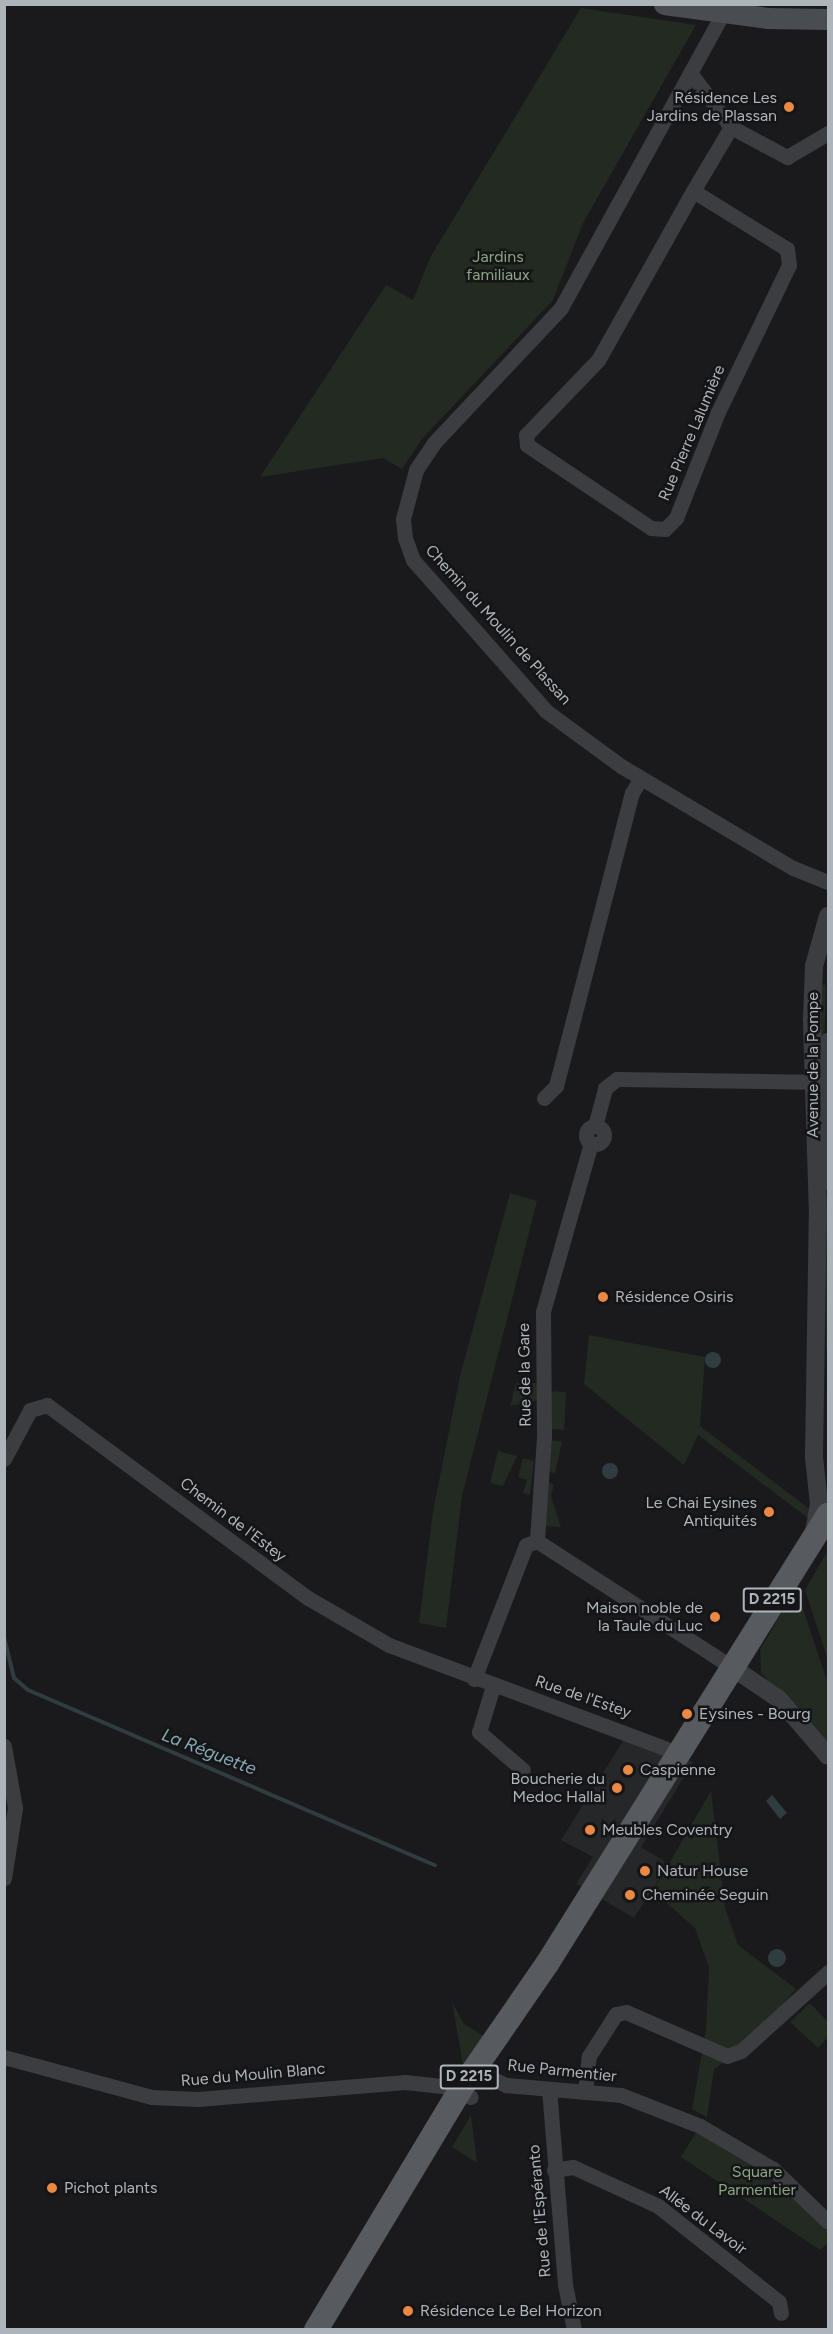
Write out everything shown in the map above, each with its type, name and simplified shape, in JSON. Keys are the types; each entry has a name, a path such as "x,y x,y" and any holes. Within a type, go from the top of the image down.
{"main road":[{"path":"664,4 726,9 828,31"},
{"path":"767,18 828,19"},
{"name":"D 2215","path":"316,2330 547,1964 730,1666 813,1534 828,1515"}],"street":[{"name":"Chemin du Moulin de Plassan","path":"726,9 561,308 434,442 416,470 403,519 413,560 546,711 641,778 793,868 828,882"},
{"path":"691,74 731,127 787,157 828,134"},
{"name":"Rue Pierre Lalumière","path":"693,191 787,249 789,265 718,412 676,518 665,529 651,528 527,445 526,435 598,360 693,191 731,127"},
{"path":"544,1098 556,1086 632,793 641,778"},
{"name":"Avenue de la Pompe","path":"813,1534 819,1504 816,1435 819,1082 813,966 828,917"},
{"name":"Avenue de la Pompe","path":"819,1082 828,1042"},
{"name":"Rue de la Gare","path":"537,1541 544,1437 543,1312 591,1143 586,1133 595,1126 605,1088 617,1079 819,1082"},
{"name":"Chemin de l'Estey","path":"4,1459 30,1410 47,1405 308,1598 389,1645 474,1679"},
{"name":"Avenue de la Pompe","path":"816,1435 828,1468"},
{"path":"474,1679 526,1545 537,1541 779,1699 828,1756"},
{"name":"Rue de l'Estey","path":"474,1679 678,1753"},
{"path":"493,1686 479,1732 523,1770"},
{"path":"4,1746 15,1808 4,1878"},
{"path":"585,2092 589,2056 616,2014 626,2012 727,2056 741,2051 828,1972"},
{"name":"Rue du Moulin Blanc","path":"4,2056 113,2091 174,2099 384,2083 465,2094"},
{"name":"Rue Parmentier","path":"479,2072 506,2085 621,2095 700,2126 773,2169 828,2222"},
{"name":"Rue de l'Espéranto","path":"549,2089 554,2170 574,2330"},
{"name":"Allée du Lavoir","path":"554,2170 573,2167 658,2206 779,2302 781,2313"}],"shaded area":[{"path":"713,1352 719,1354 721,1360 719,1366 713,1368 707,1366 705,1360 707,1354"},
{"path":"610,1463 616,1465 618,1471 616,1477 610,1479 604,1477 602,1471 604,1465"},
{"path":"632,1738 693,1762 641,1847 669,1864 634,1918 576,1884 593,1857 561,1840 623,1741"},
{"path":"772,1795 787,1813 780,1819 766,1801"},
{"path":"777,1949 783,1952 786,1958 783,1964 777,1967 771,1964 768,1958 771,1952"}],"green space":[{"name":"Jardins familiaux","path":"581,8 696,25 583,223 553,300 422,439 402,469 383,458 260,477 386,285 413,300 431,256"},
{"path":"822,984 826,985 824,1051 815,1046"},
{"path":"828,1176 828,1349 826,1349 826,1201"},
{"path":"510,1193 537,1201 462,1496 446,1628 419,1623 433,1511 460,1376"},
{"path":"589,1335 705,1357 700,1426 811,1510 808,1518 698,1435 684,1465 584,1384"},
{"path":"516,1383 537,1383 539,1400 510,1406"},
{"path":"554,1391 566,1392 564,1430 552,1429 549,1396"},
{"path":"552,1440 562,1442 555,1473 548,1472"},
{"path":"498,1451 517,1456 503,1486 490,1483"},
{"path":"523,1458 534,1461 530,1495 523,1493 527,1480 518,1477"},
{"path":"547,1482 554,1484 551,1496 561,1527 544,1526"},
{"path":"828,1550 828,1660 805,1590"},
{"path":"796,1588 828,1684 828,1747 761,1673 760,1650"},
{"path":"711,1791 725,1908 738,1945 796,1989 741,2051 714,2069 707,2117 692,2109 706,2030 709,1967 695,1928 653,1891"},
{"path":"452,2002 464,2024 484,2036 464,2070"},
{"path":"810,2003 828,2022 828,2037 818,2048 790,2022"},
{"path":"471,2115 477,2163 452,2147"},
{"name":"Square Parmentier","path":"700,2126 773,2169 828,2222 828,2243 820,2250 681,2157"}],"waterway":[{"name":"La Réguette","path":"4,1637 14,1678 28,1690 435,1865"}],"place":[{"name":"Résidence Les Jardins de Plassan","path":"789,107"},
{"name":"Résidence Osiris","path":"603,1297"},
{"name":"Le Chai Eysines Antiquités","path":"769,1512"},
{"name":"Maison noble de la Taule du Luc","path":"715,1617"},
{"name":"Eysines - Bourg","path":"687,1714"},
{"name":"Caspienne","path":"628,1770"},
{"name":"Boucherie du Medoc Hallal","path":"617,1788"},
{"name":"Meubles Coventry","path":"590,1830"},
{"name":"Natur House","path":"645,1871"},
{"name":"Cheminée Seguin","path":"630,1895"},
{"name":"Pichot plants","path":"52,2188"},
{"name":"Résidence Le Bel Horizon","path":"408,2311"}]}
